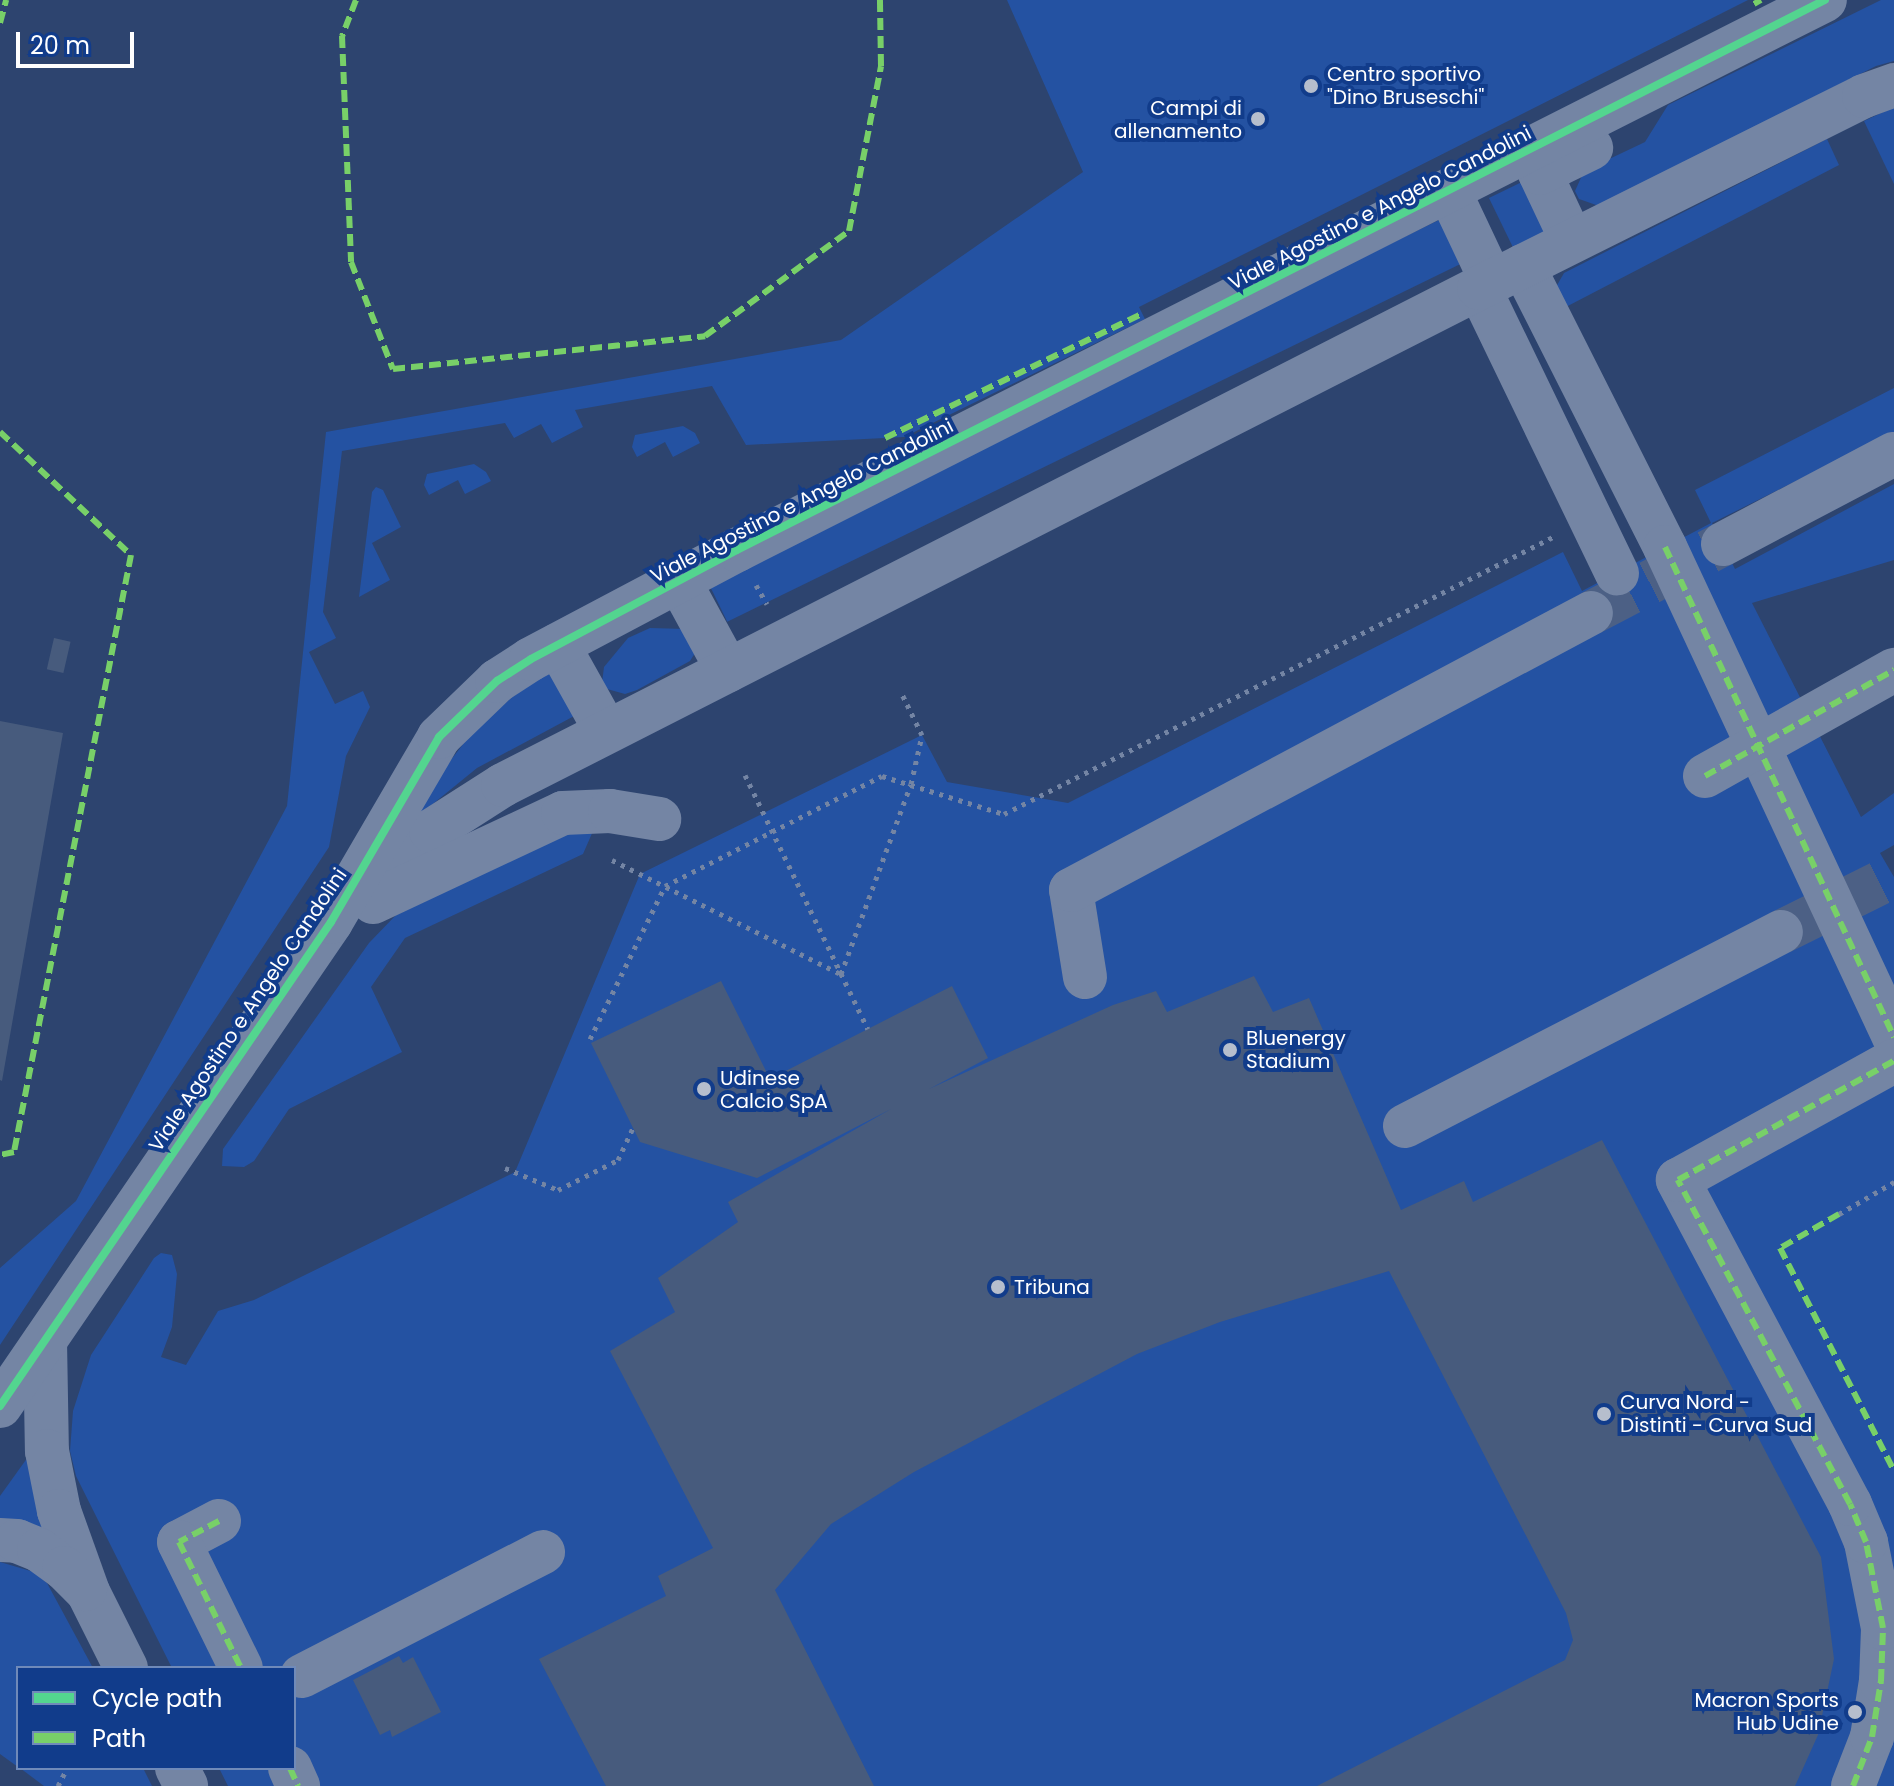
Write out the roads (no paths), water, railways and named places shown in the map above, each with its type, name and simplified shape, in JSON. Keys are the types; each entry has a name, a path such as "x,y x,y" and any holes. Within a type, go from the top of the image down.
{"street":[{"name":"Viale Agostino e Angelo Candolini","path":"0,1406 331,922 439,737 497,681 679,581 1825,0"},
{"name":"Viale Agostino e Angelo Candolini","path":"331,922 431,831 503,785 1572,241 1864,96 1894,85"},
{"name":"Viale Agostino e Angelo Candolini","path":"1572,241 1540,173 1619,134 1632,97"},
{"name":"Viale Agostino e Angelo Candolini","path":"1449,191 1498,279"},
{"path":"1498,279 1566,351 1665,547 1894,1037"},
{"path":"1498,279 1590,518 1617,573"},
{"path":"1723,544 1894,454"},
{"name":"Viale Agostino e Angelo Candolini","path":"679,581 728,671"},
{"path":"1085,977 1071,890 1591,613"},
{"path":"558,645 606,731"},
{"path":"1705,776 1894,670"},
{"path":"331,922 563,813 610,811 659,819"},
{"path":"1405,1126 1781,932"},
{"path":"1853,1786 1872,1737 1881,1681 1883,1628 1866,1542 1850,1504 1678,1180 1894,1061"},
{"path":"45,1341 47,1451 52,1478 88,1592 125,1666"},
{"path":"219,1521 179,1542 240,1666"},
{"path":"0,1540 17,1541 39,1550 64,1568 88,1592"},
{"path":"302,1676 543,1552"}],"tunnel":[{"path":"1591,613 1723,544"},
{"path":"1781,932 1894,876"}],"place":[{"name":"Centro sportivo \"Dino Bruseschi\"","path":"1311,86"},
{"name":"Campi di allenamento","path":"1258,119"},
{"name":"Bluenergy Stadium","path":"1230,1050"},
{"name":"Udinese Calcio SpA","path":"704,1089"},
{"name":"Tribuna","path":"998,1287"},
{"name":"Curva Nord - Distinti - Curva Sud","path":"1604,1414"},
{"name":"Macron Sports Hub Udine","path":"1855,1712"}]}
